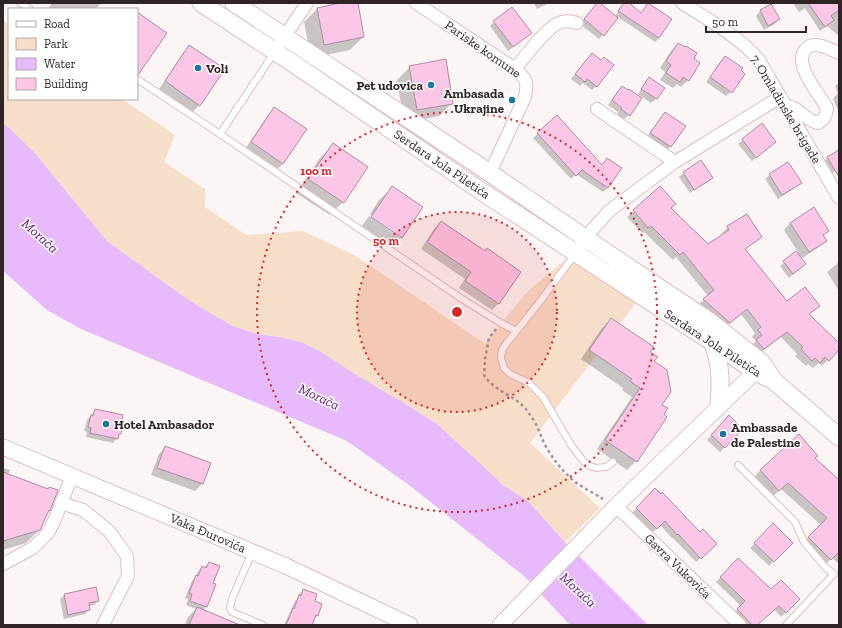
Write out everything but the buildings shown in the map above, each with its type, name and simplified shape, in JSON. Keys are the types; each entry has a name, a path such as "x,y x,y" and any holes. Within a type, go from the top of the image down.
{"main road":[{"name":"Serdara Jola Piletića","path":"201,3 732,355 758,367"},
{"name":"Serdara Jola Piletića","path":"234,3 709,321 758,367 839,437"},
{"path":"713,342 717,354 721,381 719,406"}],"street":[{"path":"274,52 307,3"},
{"name":"Pariske komune","path":"416,3 515,69 526,79 527,86 525,97 490,173"},
{"name":"7. Omladinske brigade","path":"682,3 732,34 759,60 826,178 839,198"},
{"path":"515,69 544,35 557,23 567,21 577,23"},
{"path":"576,253 585,238 609,211 675,162 783,101 795,108 812,122 818,123 824,120 827,108 807,77 802,65 801,57 808,46 814,44 839,53"},
{"path":"597,109 675,162"},
{"path":"500,625 612,510 758,367"},
{"name":"Vaka Đurovića","path":"3,447 286,566 410,625"},
{"path":"3,564 34,548 48,533 72,476"},
{"path":"61,503 83,510 109,532 127,556 128,576 103,625"},
{"name":"Gavra Vukovića","path":"612,510 740,625"}],"lane":[{"path":"220,134 274,52"},
{"path":"138,80 455,294 500,323 516,331"},
{"path":"576,253 502,350 502,364 510,374 528,383 543,397 571,445 584,462 596,468 606,467 613,462"},
{"path":"738,465 795,522 804,542 826,568 837,576 786,625"},
{"path":"252,552 232,599 230,608 232,612 263,625"}],"path":[{"path":"500,323 489,338 484,375 490,382 510,395 525,408 532,418 544,444 563,470 574,481 612,510"}],"green space":[{"path":"3,20 8,23 8,100 123,100 175,135 164,162 205,189 205,207 246,235 303,231 356,256 485,344 528,291 577,250 641,296 530,443 600,508 565,542 528,501 503,485 437,424 320,351 301,342 257,334 233,326 193,303 107,241 34,152 3,122"}],"water":[{"name":"Morača","path":"3,122 34,152 107,241 193,303 233,326 257,334 301,342 320,351 437,424 503,485 528,501 565,542 648,625 570,625 524,576 409,485 347,441 81,329 47,310 3,271"}],"place":[{"name":"Voli","path":"198,68"},
{"name":"Pet udovica","path":"431,85"},
{"name":"Ambasada Ukrajine","path":"512,100"},
{"name":"Hotel Ambasador","path":"106,424"},
{"name":"Ambassade de Palestine","path":"723,434"}]}
